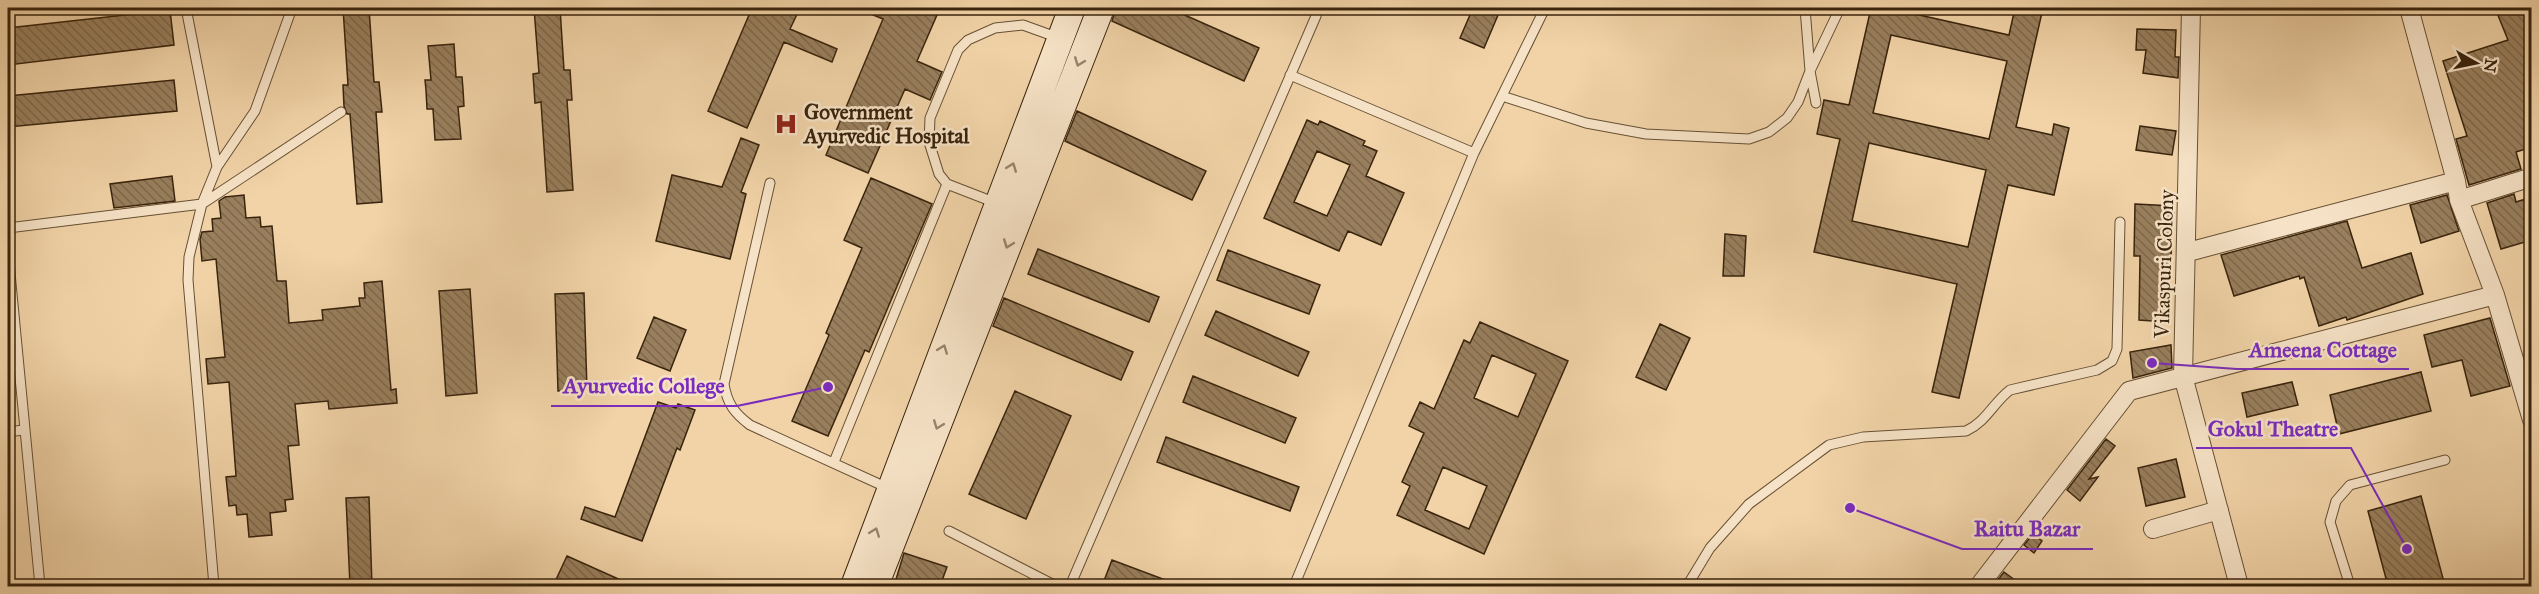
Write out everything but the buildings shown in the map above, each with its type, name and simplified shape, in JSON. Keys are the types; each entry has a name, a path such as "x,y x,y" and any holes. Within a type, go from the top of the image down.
{"main road":[{"path":"875,586 900,493 998,204 1072,8"},
{"path":"854,586 900,493 1101,8"}],"street":[{"name":"Vikaspuri Colony","path":"2191,8 2188,252 2183,376 2239,586"},
{"path":"2409,8 2456,181 2459,200 2494,295 2532,420"},
{"path":"2459,200 2532,177"},
{"path":"2188,252 2456,181"},
{"path":"1979,586 2124,395 2135,388 2494,295"},
{"path":"2153,529 2219,510"}],"lane":[{"path":"186,8 217,167"},
{"path":"214,586 188,280 189,257 202,204 217,167 255,111 292,8"},
{"path":"1070,586 1318,8"},
{"path":"1294,586 1474,153 1545,8"},
{"path":"1805,8 1810,71 1816,103"},
{"path":"1502,96 1586,123 1646,134 1749,140 1769,132 1787,118 1798,102 1840,8"},
{"path":"998,204 947,184 939,174 929,142 930,118 958,50 968,40 980,33 1007,26 1023,25 1061,38"},
{"path":"1290,75 1474,153"},
{"path":"8,228 202,204 341,112"},
{"path":"770,183 724,384 727,401 736,414 750,425 900,493"},
{"path":"834,462 947,184"},
{"path":"1687,586 1710,548 1749,504 1829,445 1863,437 1966,431 1979,425 2002,396 2010,390 2097,370 2112,361 2117,349 2120,222"},
{"path":"8,252 23,430 40,586"},
{"path":"8,432 23,430"},
{"path":"2350,586 2330,522 2336,501 2350,485 2445,460"},
{"path":"949,531 1056,586"}],"place":[{"name":"Government Ayurvedic Hospital","path":"786,124"},
{"name":"Ameena Cottage","path":"2152,363"},
{"name":"Ayurvedic College","path":"828,387"},
{"name":"Raitu Bazar","path":"1850,508"},
{"name":"Gokul Theatre","path":"2407,549"}]}
